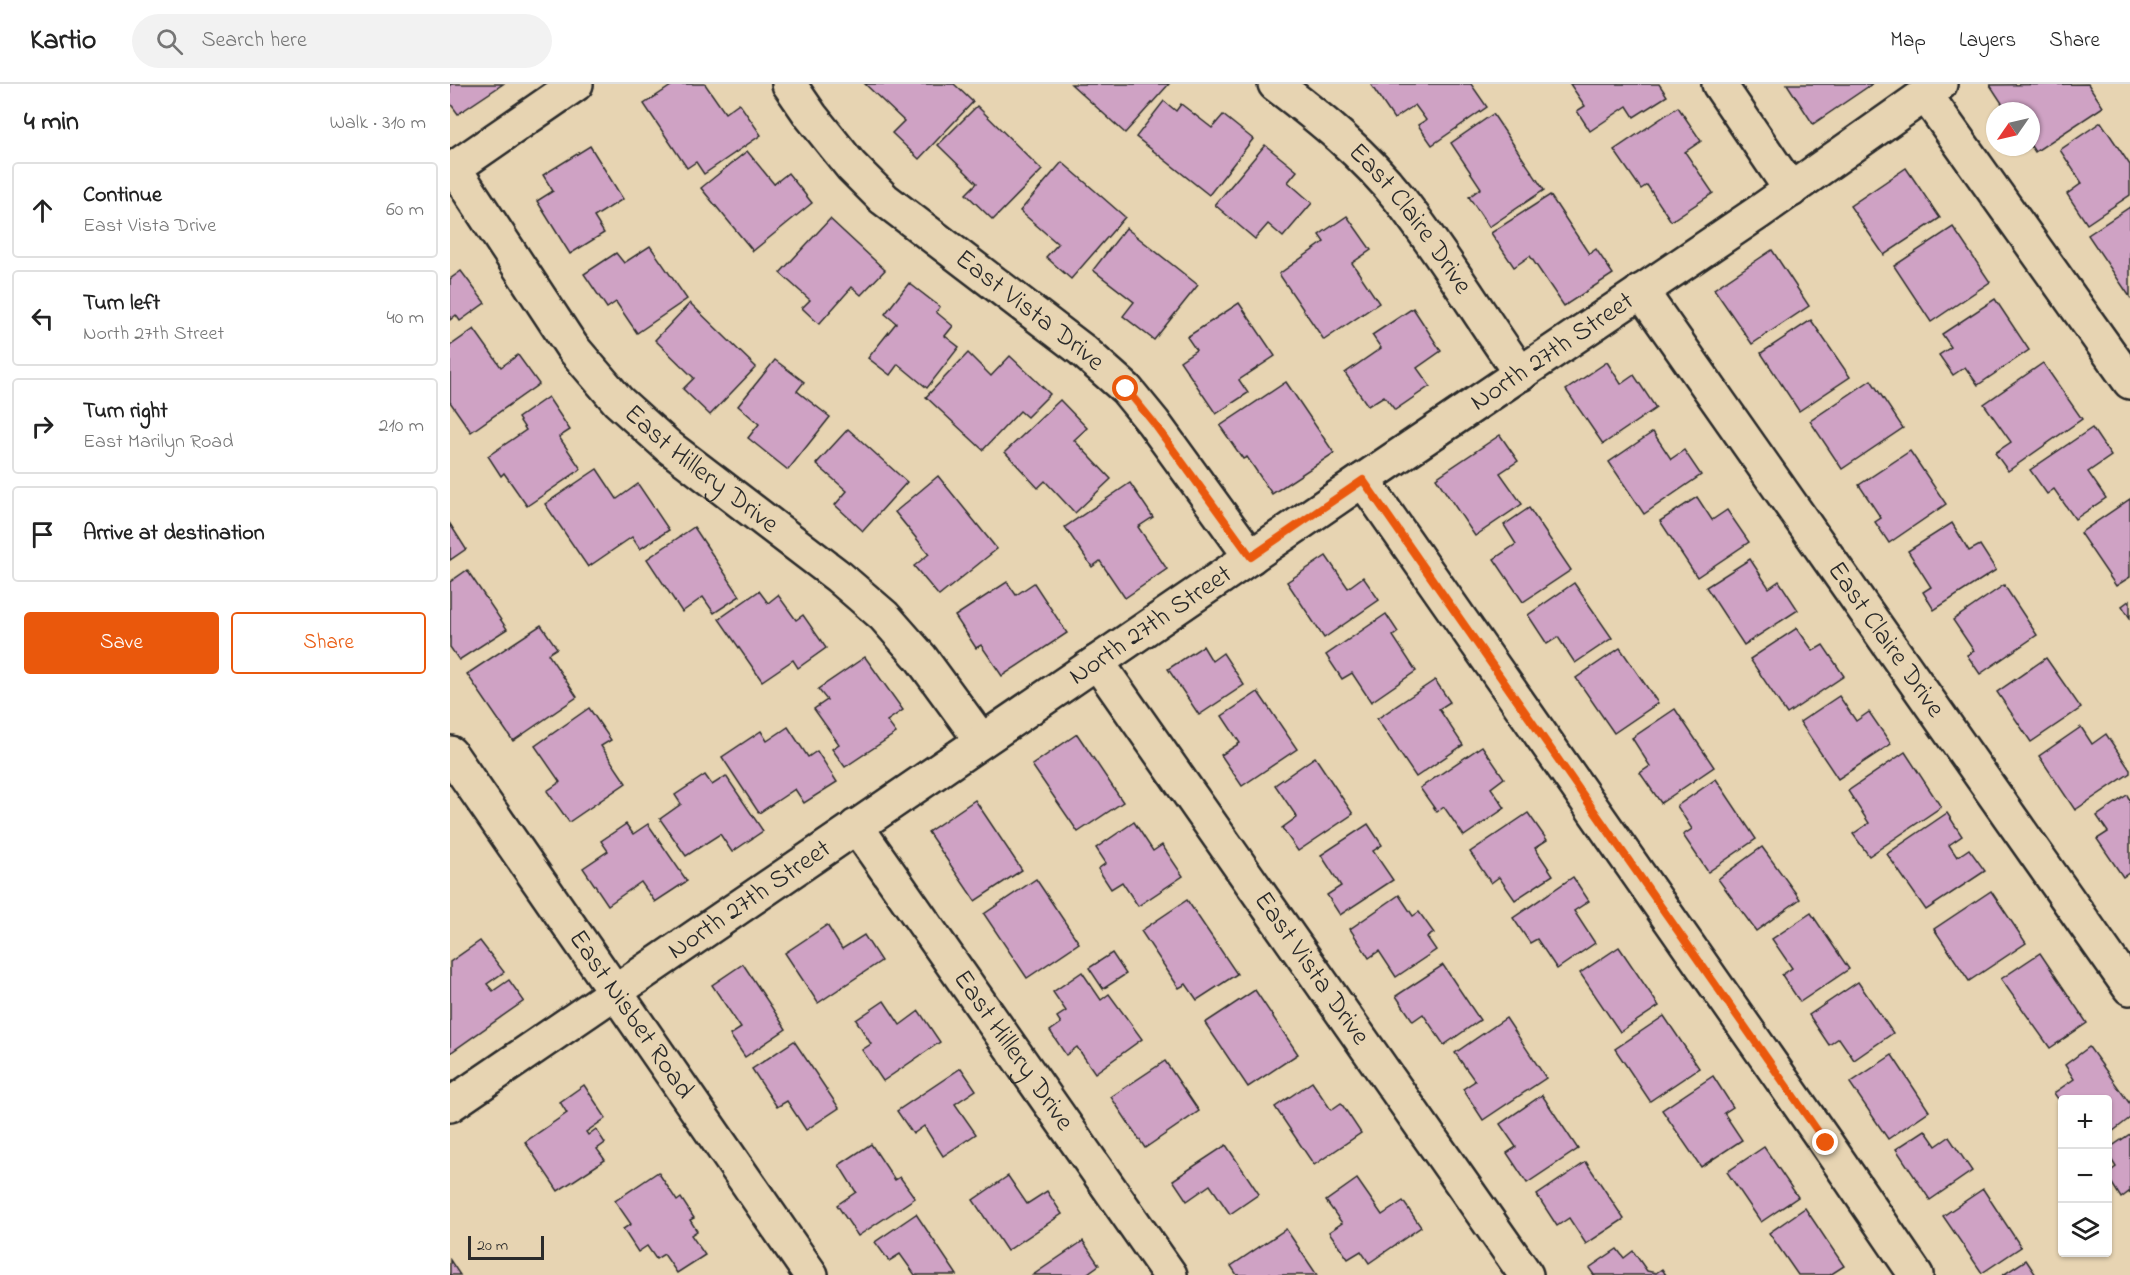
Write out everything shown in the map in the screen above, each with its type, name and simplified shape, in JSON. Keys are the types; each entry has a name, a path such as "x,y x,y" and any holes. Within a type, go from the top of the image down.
{"street":[{"path":"452,169 576,84"},
{"name":"East Vista Drive","path":"789,84 851,166 884,199 1082,350 1126,389 1153,422 1251,557"},
{"name":"East Claire Drive","path":"1275,84 1310,110 1360,154 1398,197 1521,374"},
{"path":"1719,84 1791,190"},
{"path":"1932,89 2130,382"},
{"name":"North 27th Street","path":"450,1105 981,740 1791,190 1932,89"},
{"name":"East Hillery Drive","path":"452,169 572,346 618,401 669,447 839,577 884,616 921,658 981,740"},
{"name":"East Claire Drive","path":"1641,291 2130,988"},
{"path":"1363,480 1916,1275"},
{"name":"East Vista Drive","path":"1097,662 1526,1275"},
{"name":"East Nisbet Road","path":"450,753 811,1275"},
{"name":"East Hillery Drive","path":"856,826 1170,1275"}],"building":[{"path":"450,84 503,84 458,114 450,103"},
{"path":"674,84 705,84 725,113 739,103 761,135 704,174 696,162 687,168 644,104"},
{"path":"865,84 954,84 973,102 919,159 892,133 904,121"},
{"path":"1071,84 1169,84 1125,133"},
{"path":"1372,84 1471,84 1487,107 1432,145 1418,125 1426,120 1415,105 1394,119"},
{"path":"1570,84 1659,84 1667,96 1634,117 1627,106 1590,131 1577,111 1585,106"},
{"path":"1787,84 1872,84 1813,124"},
{"path":"2088,84 2103,107 2040,149 2040,102 2001,102 1990,85"},
{"path":"1164,101 1176,111 1181,104 1212,128 1223,115 1253,139 1209,195 1136,137"},
{"path":"977,106 1042,170 993,220 966,194 977,183 938,145"},
{"path":"1678,107 1701,141 1685,152 1713,193 1671,221 1647,185 1641,189 1614,150"},
{"path":"1493,114 1544,190 1489,227 1469,197 1481,188 1451,143"},
{"path":"2101,122 2130,165 2130,195 2087,224 2067,194 2082,183 2060,150"},
{"path":"1265,145 1297,171 1288,182 1312,203 1283,237 1268,224 1255,239 1215,205"},
{"path":"590,146 623,199 594,217 604,233 570,254 537,201 553,191 543,175"},
{"path":"747,151 774,184 788,173 812,203 753,251 701,188"},
{"path":"1062,162 1125,217 1071,279 1046,257 1058,244 1020,211"},
{"path":"1906,168 1940,218 1884,255 1850,206"},
{"path":"1550,195 1589,254 1596,249 1613,274 1564,306 1530,256 1514,267 1491,233"},
{"path":"2130,207 2130,297 2088,235"},
{"path":"1347,216 1371,250 1352,263 1379,303 1324,340 1279,274 1324,242 1319,235"},
{"path":"830,219 885,270 861,295 852,287 819,324 802,308 810,300 780,273"},
{"path":"1953,227 1990,282 1931,322 1894,266"},
{"path":"1126,228 1198,285 1154,340 1123,316 1134,302 1093,270"},
{"path":"650,246 687,299 637,333 616,302 607,308 584,274 616,253 624,263"},
{"path":"1772,250 1809,306 1752,344 1714,289"},
{"path":"461,271 485,303 460,321 456,315 450,320 450,279"},
{"path":"909,283 940,307 936,312 953,326 945,336 959,347 927,388 898,364 890,375 868,358 896,323 885,314"},
{"path":"1995,299 2029,350 1978,385 1965,367 1953,375 1939,355 1951,347 1942,334"},
{"path":"690,303 756,367 710,415 683,389 694,378 655,340"},
{"path":"1239,303 1275,356 1239,380 1248,393 1216,414 1180,361 1196,350 1187,337"},
{"path":"1413,308 1441,351 1417,368 1430,386 1395,410 1384,396 1368,406 1345,373 1381,348 1372,335"},
{"path":"1811,320 1850,377 1799,411 1761,353"},
{"path":"474,329 501,367 518,355 539,384 471,432 450,402 450,346"},
{"path":"968,353 991,376 1010,356 1050,394 1027,417 1020,411 983,450 926,397"},
{"path":"775,360 804,382 797,391 830,417 788,470 748,438 759,424 738,406"},
{"path":"1607,362 1621,384 1634,375 1656,408 1603,444 1566,390"},
{"path":"2043,363 2082,419 2008,471 1995,453 2011,442 1984,404"},
{"path":"1871,380 1903,428 1842,469 1810,421"},
{"path":"1286,382 1334,453 1272,494 1247,457 1243,459 1220,426"},
{"path":"548,397 570,430 559,437 581,469 527,506 504,473 501,476 488,456 526,430 518,418"},
{"path":"1060,400 1087,428 1074,440 1111,479 1075,513 1045,481 1038,488 1005,452"},
{"path":"2092,428 2111,456 2088,472 2106,498 2075,519 2054,489 2047,494 2030,470"},
{"path":"848,429 907,482 863,531 835,505 847,491 816,464"},
{"path":"1653,432 1671,459 1684,450 1701,475 1644,514 1609,462"},
{"path":"1500,435 1518,461 1500,473 1522,504 1475,536 1436,478"},
{"path":"1910,451 1946,504 1889,543 1875,522 1881,518 1859,485"},
{"path":"597,469 617,499 638,484 669,530 640,549 632,537 588,567 545,504"},
{"path":"938,476 997,549 939,596 914,566 929,554 895,512"},
{"path":"1130,483 1153,517 1138,527 1167,569 1125,598 1100,561 1092,567 1065,527"},
{"path":"1697,497 1712,520 1727,510 1749,542 1697,577 1660,521"},
{"path":"2130,499 2130,577 2116,586 2080,533"},
{"path":"1529,508 1571,570 1523,602 1494,559 1516,544 1504,525"},
{"path":"1952,523 1969,551 1980,545 1996,570 1934,610 1923,592 1931,587 1908,551"},
{"path":"450,524 466,549 450,560"},
{"path":"694,527 740,596 714,613 703,597 682,612 647,559"},
{"path":"1326,556 1348,588 1363,577 1379,600 1324,638 1287,582"},
{"path":"1750,559 1769,588 1779,581 1798,610 1744,645 1706,587"},
{"path":"467,570 507,629 459,660 450,647 450,582"},
{"path":"1007,582 1016,595 1034,583 1067,633 1002,676 981,645 976,648 955,616"},
{"path":"1574,583 1612,638 1575,663 1558,637 1547,644 1528,615"},
{"path":"2004,585 2037,635 1980,674 1967,655 1974,651 1953,620"},
{"path":"759,591 768,603 778,595 796,620 803,615 826,648 798,668 793,660 762,681 719,619"},
{"path":"2130,600 2130,618 2122,606"},
{"path":"1386,614 1398,632 1393,636 1416,671 1371,702 1352,673 1342,679 1326,655"},
{"path":"541,625 557,648 548,654 577,697 513,741 467,674"},
{"path":"1797,628 1813,651 1823,645 1844,676 1787,714 1750,659"},
{"path":"1203,646 1212,661 1223,653 1244,685 1199,715 1168,669"},
{"path":"1620,648 1658,703 1614,733 1576,678"},
{"path":"865,657 903,710 887,721 896,733 845,767 832,749 839,744 814,709 827,700 818,689"},
{"path":"2046,658 2081,708 2031,742 1997,692"},
{"path":"1435,680 1450,702 1439,709 1463,745 1416,777 1377,719"},
{"path":"1258,692 1297,749 1242,786 1221,755 1240,743 1222,716"},
{"path":"1839,696 1856,721 1869,712 1891,744 1838,779 1800,722"},
{"path":"589,708 611,740 601,746 626,783 569,822 547,791 560,782 535,746"},
{"path":"1675,709 1714,767 1661,803 1640,773 1650,766 1632,738"},
{"path":"788,727 808,757 817,751 837,782 804,803 795,789 759,813 722,757 761,731 767,741"},
{"path":"2081,727 2092,744 2106,734 2130,773 2075,810 2039,756"},
{"path":"1077,734 1123,802 1078,832 1032,765"},
{"path":"1482,746 1504,778 1491,788 1505,808 1464,836 1444,807 1437,812 1420,788"},
{"path":"1905,752 1941,807 1869,856 1853,834 1869,823 1848,791"},
{"path":"1315,757 1353,814 1298,851 1282,828 1297,817 1275,785"},
{"path":"705,775 712,785 726,776 763,831 732,852 720,834 686,856 660,819 681,804 675,795"},
{"path":"1716,779 1756,839 1708,872 1683,835 1692,829 1677,806"},
{"path":"2127,795 2130,800 2130,872 2123,877 2097,839 2108,832 2097,816"},
{"path":"975,800 1022,870 975,901 928,832"},
{"path":"1528,813 1547,840 1535,848 1553,875 1515,900 1499,877 1491,883 1470,852"},
{"path":"1947,813 1962,836 1949,845 1957,857 1969,849 1985,871 1926,910 1887,854"},
{"path":"1134,822 1153,851 1162,845 1183,876 1138,906 1122,882 1111,889 1098,869 1106,863 1096,848"},
{"path":"626,824 633,834 648,824 687,881 655,902 641,882 608,905 583,868 608,851 601,841"},
{"path":"1368,824 1382,845 1373,851 1393,880 1340,915 1327,895 1341,886 1321,855"},
{"path":"1762,847 1800,899 1756,931 1718,879"},
{"path":"1573,877 1589,901 1574,911 1595,943 1557,969 1537,939 1530,943 1513,918"},
{"path":"1036,879 1079,943 1027,978 984,914"},
{"path":"1991,891 2026,943 1969,981 1934,929"},
{"path":"1399,895 1413,916 1419,912 1434,933 1427,937 1436,950 1396,977 1379,951 1369,958 1350,929"},
{"path":"1187,900 1237,974 1197,1000 1186,984 1179,988 1141,931"},
{"path":"1811,913 1849,969 1800,1002 1782,975 1792,968 1772,939"},
{"path":"827,925 842,949 864,935 881,961 818,1003 785,953"},
{"path":"480,941 504,972 487,984 493,991 509,980 524,1001 450,1053 450,962"},
{"path":"1619,947 1659,1006 1620,1032 1580,973"},
{"path":"1112,953 1126,974 1103,989 1089,968"},
{"path":"2040,953 2087,1023 2050,1048 2001,979"},
{"path":"743,964 786,1029 745,1057 730,1035 741,1028 712,985"},
{"path":"1443,965 1480,1020 1444,1045 1423,1014 1413,1021 1396,996"},
{"path":"1082,972 1101,1000 1109,994 1142,1039 1095,1073 1077,1047 1066,1055 1050,1031 1061,1023 1057,1017 1066,1011 1053,992"},
{"path":"1858,982 1893,1033 1854,1060 1839,1038 1829,1045 1809,1015"},
{"path":"1255,990 1298,1054 1248,1087 1205,1023"},
{"path":"884,1001 900,1025 919,1011 940,1042 883,1081 862,1050 871,1044 856,1020"},
{"path":"1664,1016 1699,1068 1650,1101 1615,1049"},
{"path":"1506,1018 1546,1078 1483,1120 1463,1089 1475,1081 1455,1053"},
{"path":"794,1041 839,1108 806,1130 787,1101 777,1107 752,1069"},
{"path":"2089,1047 2130,1104 2130,1118 2112,1132 2112,1095 2058,1095 2058,1099 2054,1093 2074,1079 2065,1065"},
{"path":"1892,1055 1929,1111 1888,1139 1850,1083"},
{"path":"1165,1061 1199,1111 1145,1148 1111,1097"},
{"path":"961,1068 976,1090 955,1104 976,1134 943,1156 924,1126 913,1134 897,1111"},
{"path":"1713,1076 1733,1107 1724,1113 1742,1140 1701,1167 1662,1110"},
{"path":"1312,1082 1331,1110 1341,1103 1361,1133 1314,1165 1275,1107"},
{"path":"584,1085 606,1118 586,1132 588,1135 596,1129 605,1143 597,1149 605,1160 558,1191 525,1142 567,1113 560,1102"},
{"path":"1542,1095 1578,1149 1527,1183 1507,1153 1516,1147 1500,1124"},
{"path":"1925,1130 1936,1146 1949,1137 1972,1171 1930,1200 1896,1149"},
{"path":"2130,1134 2130,1194 2129,1192 2121,1198 2112,1183 2112,1170 2116,1167 2112,1160 2112,1146"},
{"path":"871,1144 895,1180 900,1177 915,1198 858,1236 837,1205 856,1192 839,1165"},
{"path":"1226,1145 1259,1194 1230,1214 1210,1185 1187,1201 1173,1180"},
{"path":"1764,1147 1798,1197 1761,1222 1727,1172"},
{"path":"1586,1162 1624,1219 1586,1244 1569,1218 1557,1226 1537,1195"},
{"path":"658,1172 677,1201 681,1198 694,1218 690,1220 697,1231 691,1235 705,1255 677,1273 664,1254 656,1259 647,1246 638,1252 623,1229 631,1224 615,1201"},
{"path":"1008,1176 1027,1204 1047,1191 1062,1214 1007,1251 973,1200"},
{"path":"1357,1179 1382,1215 1403,1201 1421,1227 1369,1263 1361,1251 1348,1259 1329,1232 1342,1223 1326,1201"},
{"path":"1983,1189 2021,1247 1982,1273 1943,1216"},
{"path":"1805,1208 1844,1266 1830,1275 1798,1275 1769,1233"},
{"path":"916,1214 957,1275 915,1275 900,1254 889,1261 875,1242"},
{"path":"1286,1229 1317,1275 1271,1275 1270,1273 1267,1275 1237,1275 1231,1266"},
{"path":"1083,1241 1099,1265 1085,1275 1033,1275"},
{"path":"1617,1249 1624,1258 1633,1251 1647,1271 1656,1273 1662,1269 1666,1275 1594,1275 1589,1268"},
{"path":"450,1260 460,1275 450,1275"},
{"path":"2026,1260 2036,1275 2003,1275"}],"route":[{"path":"1126,389 1153,422 1251,557 1363,480 1826,1143"}]}
